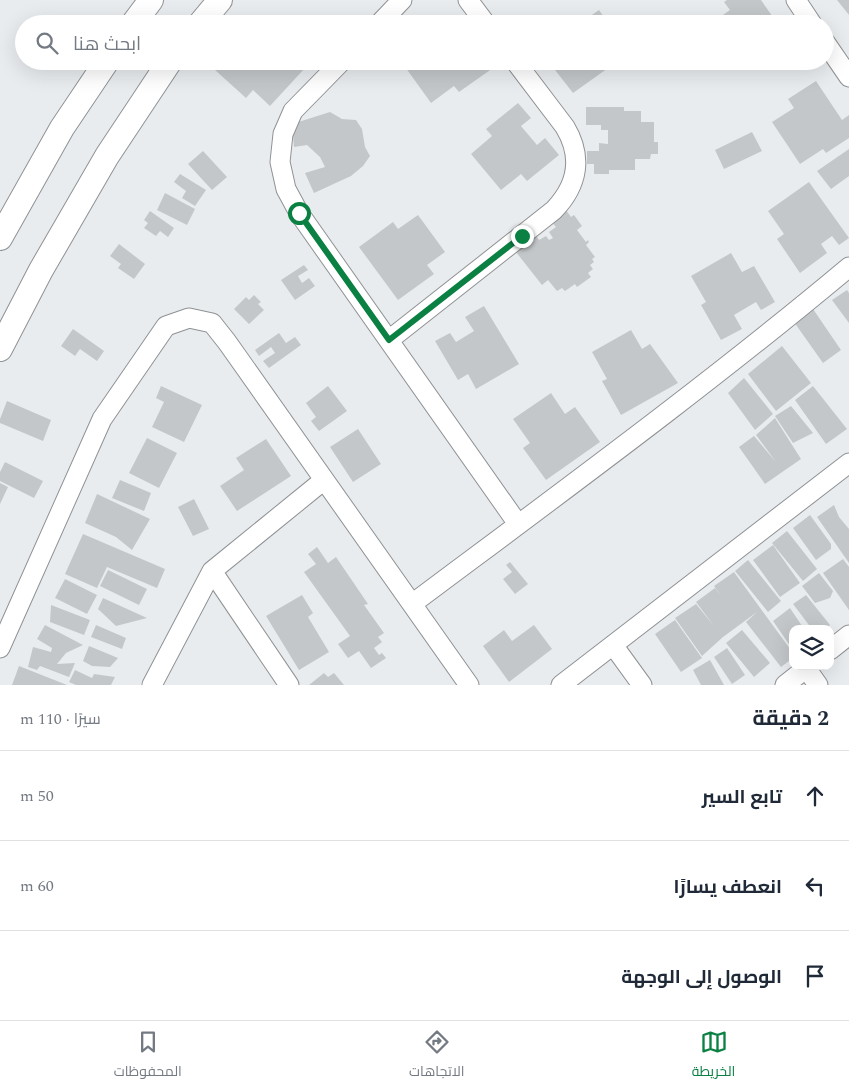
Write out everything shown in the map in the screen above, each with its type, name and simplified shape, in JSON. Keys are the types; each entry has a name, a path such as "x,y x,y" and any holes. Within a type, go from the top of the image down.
{"street":[{"path":"140,15 151,0"},
{"path":"208,15 220,0"},
{"path":"388,15 402,0"},
{"path":"468,0 479,15"},
{"path":"796,0 806,15"},
{"path":"834,55 849,77"},
{"path":"0,238 62,128 101,70"},
{"path":"0,349 41,270 106,156 164,70"},
{"path":"333,70 293,111 283,134 280,162 286,189 299,213 518,524"},
{"path":"389,340 554,210 569,192 576,169 571,136 522,70"},
{"path":"412,604 787,319 849,267"},
{"path":"0,648 102,419 166,326 188,318 212,324 227,342 469,685"},
{"path":"561,685 849,464"},
{"path":"152,685 212,571 324,480"},
{"path":"212,571 289,685"},
{"path":"834,647 849,636"},
{"path":"613,645 642,685"},
{"path":"785,685 804,670"},
{"path":"810,670 818,685"}],"building":[{"path":"727,0 761,0 771,15 723,15 730,10 724,2"},
{"path":"837,0 849,0 849,15"},
{"path":"599,10 603,15 592,15"},
{"path":"215,70 303,70 270,106 253,90 246,98"},
{"path":"407,70 490,70 459,92 454,86 431,103"},
{"path":"555,70 605,70 573,93"},
{"path":"816,81 842,120 849,115 849,138 826,153 823,149 800,164 772,122 794,108 788,99"},
{"path":"518,103 531,118 521,126 537,145 545,138 559,155 527,181 521,174 501,190 471,154 492,136 486,129"},
{"path":"586,107 624,107 624,111 641,111 641,122 654,122 654,142 658,142 658,154 651,154 650,159 635,159 635,170 609,170 609,174 594,174 594,164 587,164 587,151 599,151 599,143 608,144 608,130 601,130 601,125 586,125"},
{"path":"330,112 342,119 356,120 362,129 365,147 370,156 363,166 351,176 314,193 305,173 325,167 320,157 307,145 294,147 292,124"},
{"path":"752,132 762,151 724,169 715,150"},
{"path":"849,149 849,176 831,189 817,171"},
{"path":"203,151 227,177 212,190 188,164"},
{"path":"180,174 206,190 195,206 182,198 186,191 174,182"},
{"path":"809,182 849,238 839,245 832,236 821,244 827,253 800,273 777,239 784,234 768,211"},
{"path":"165,193 195,209 187,225 157,210"},
{"path":"563,206 571,217 574,215 582,226 577,230 586,242 588,240 589,242 586,245 595,257 592,259 594,262 590,265 593,269 588,273 591,277 577,287 575,284 565,291 562,288 557,291 548,280 542,285 512,247 533,231 539,240 546,236 549,240 553,238 549,232 556,227 548,218"},
{"path":"150,211 174,228 168,237 160,231 156,236 144,228 148,223 144,220"},
{"path":"418,215 445,252 427,265 434,274 398,300 359,247 393,222 398,229"},
{"path":"119,244 145,264 134,279 118,268 121,264 110,256"},
{"path":"731,253 742,272 754,266 775,302 761,310 756,302 734,315 742,329 721,340 701,305 706,302 691,276"},
{"path":"304,265 308,270 298,276 302,283 309,278 315,286 295,300 281,280"},
{"path":"847,290 849,293 849,323 832,300"},
{"path":"254,295 261,302 258,304 264,310 249,324 234,309 246,297 249,300"},
{"path":"484,306 519,364 476,389 468,374 458,380 435,341 450,333 456,342 474,331 465,317"},
{"path":"813,309 841,350 823,363 794,322"},
{"path":"73,329 104,351 97,361 80,349 75,356 61,346"},
{"path":"631,330 642,349 650,344 678,383 621,415 602,381 607,379 592,352"},
{"path":"279,333 286,343 295,337 301,345 269,368 263,361 275,353 271,347 259,356 255,350"},
{"path":"782,346 811,383 776,411 748,374"},
{"path":"744,378 773,414 755,430 728,393"},
{"path":"161,386 202,405 184,442 152,427 164,402 156,398"},
{"path":"328,386 347,411 319,431 311,421 316,417 306,403"},
{"path":"813,386 847,429 826,444 795,400"},
{"path":"551,393 565,414 575,407 600,442 546,480 523,448 530,443 513,419"},
{"path":"7,401 51,420 43,441 0,423"},
{"path":"791,406 813,433 793,443 775,416"},
{"path":"775,418 801,459 765,484 739,447 754,436 776,462 756,435"},
{"path":"358,429 381,464 353,482 330,447"},
{"path":"147,438 177,453 159,488 129,473"},
{"path":"266,439 291,476 237,511 220,486 244,470 236,458"},
{"path":"5,462 43,481 34,498 0,481 0,472"},
{"path":"120,480 151,493 144,511 112,498"},
{"path":"0,483 8,487 0,504"},
{"path":"97,494 150,519 132,550 116,537 85,523"},
{"path":"194,499 209,529 193,536 178,507"},
{"path":"834,505 839,517 849,529 849,563 817,517"},
{"path":"810,515 831,544 831,549 816,560 793,528"},
{"path":"787,531 817,569 803,581 772,543"},
{"path":"83,534 165,569 157,588 107,567 97,588 65,574"},
{"path":"773,545 800,583 780,597 753,560"},
{"path":"317,547 328,563 336,557 368,604 364,605 384,633 378,637 382,642 374,648 379,655 382,653 386,658 371,668 359,651 348,658 338,644 350,636 304,572 316,564 308,554"},
{"path":"843,559 849,567 849,610 823,573"},
{"path":"748,560 781,601 768,612 735,571"},
{"path":"510,562 528,584 515,594 503,579 512,572 506,565"},
{"path":"108,570 147,589 139,605 100,586"},
{"path":"734,572 789,648 789,661 781,667 746,622 757,612 723,637 702,656 675,618 696,604 714,626 696,602 715,588 722,597 714,586"},
{"path":"819,573 833,591 830,598 815,603 802,586"},
{"path":"65,579 97,595 87,614 55,598"},
{"path":"302,595 313,613 308,617 329,652 299,670 266,616"},
{"path":"806,595 830,625 809,625 793,604"},
{"path":"103,598 147,618 116,626 98,609"},
{"path":"51,605 90,620 84,635 50,622"},
{"path":"790,608 801,625 789,625 789,644 773,621"},
{"path":"675,620 702,658 681,672 655,634"},
{"path":"45,625 83,645 66,653 57,664 75,663 69,677 40,666 37,670 28,667 33,647 51,652 52,648 37,639"},
{"path":"96,625 126,638 122,649 91,637"},
{"path":"534,625 552,649 509,682 483,646 504,630 512,641"},
{"path":"742,630 770,663 754,677 726,643"},
{"path":"89,646 118,658 110,667 92,666 83,661"},
{"path":"727,648 745,675 732,684 714,657"},
{"path":"710,660 724,685 701,685 693,670"},
{"path":"19,666 67,685 12,685"},
{"path":"75,670 92,678 94,674 115,677 111,685 76,685 69,682"},
{"path":"324,673 328,677 334,673 344,685 309,685"}],"route":[{"path":"299,213 389,340 522,236"}]}
